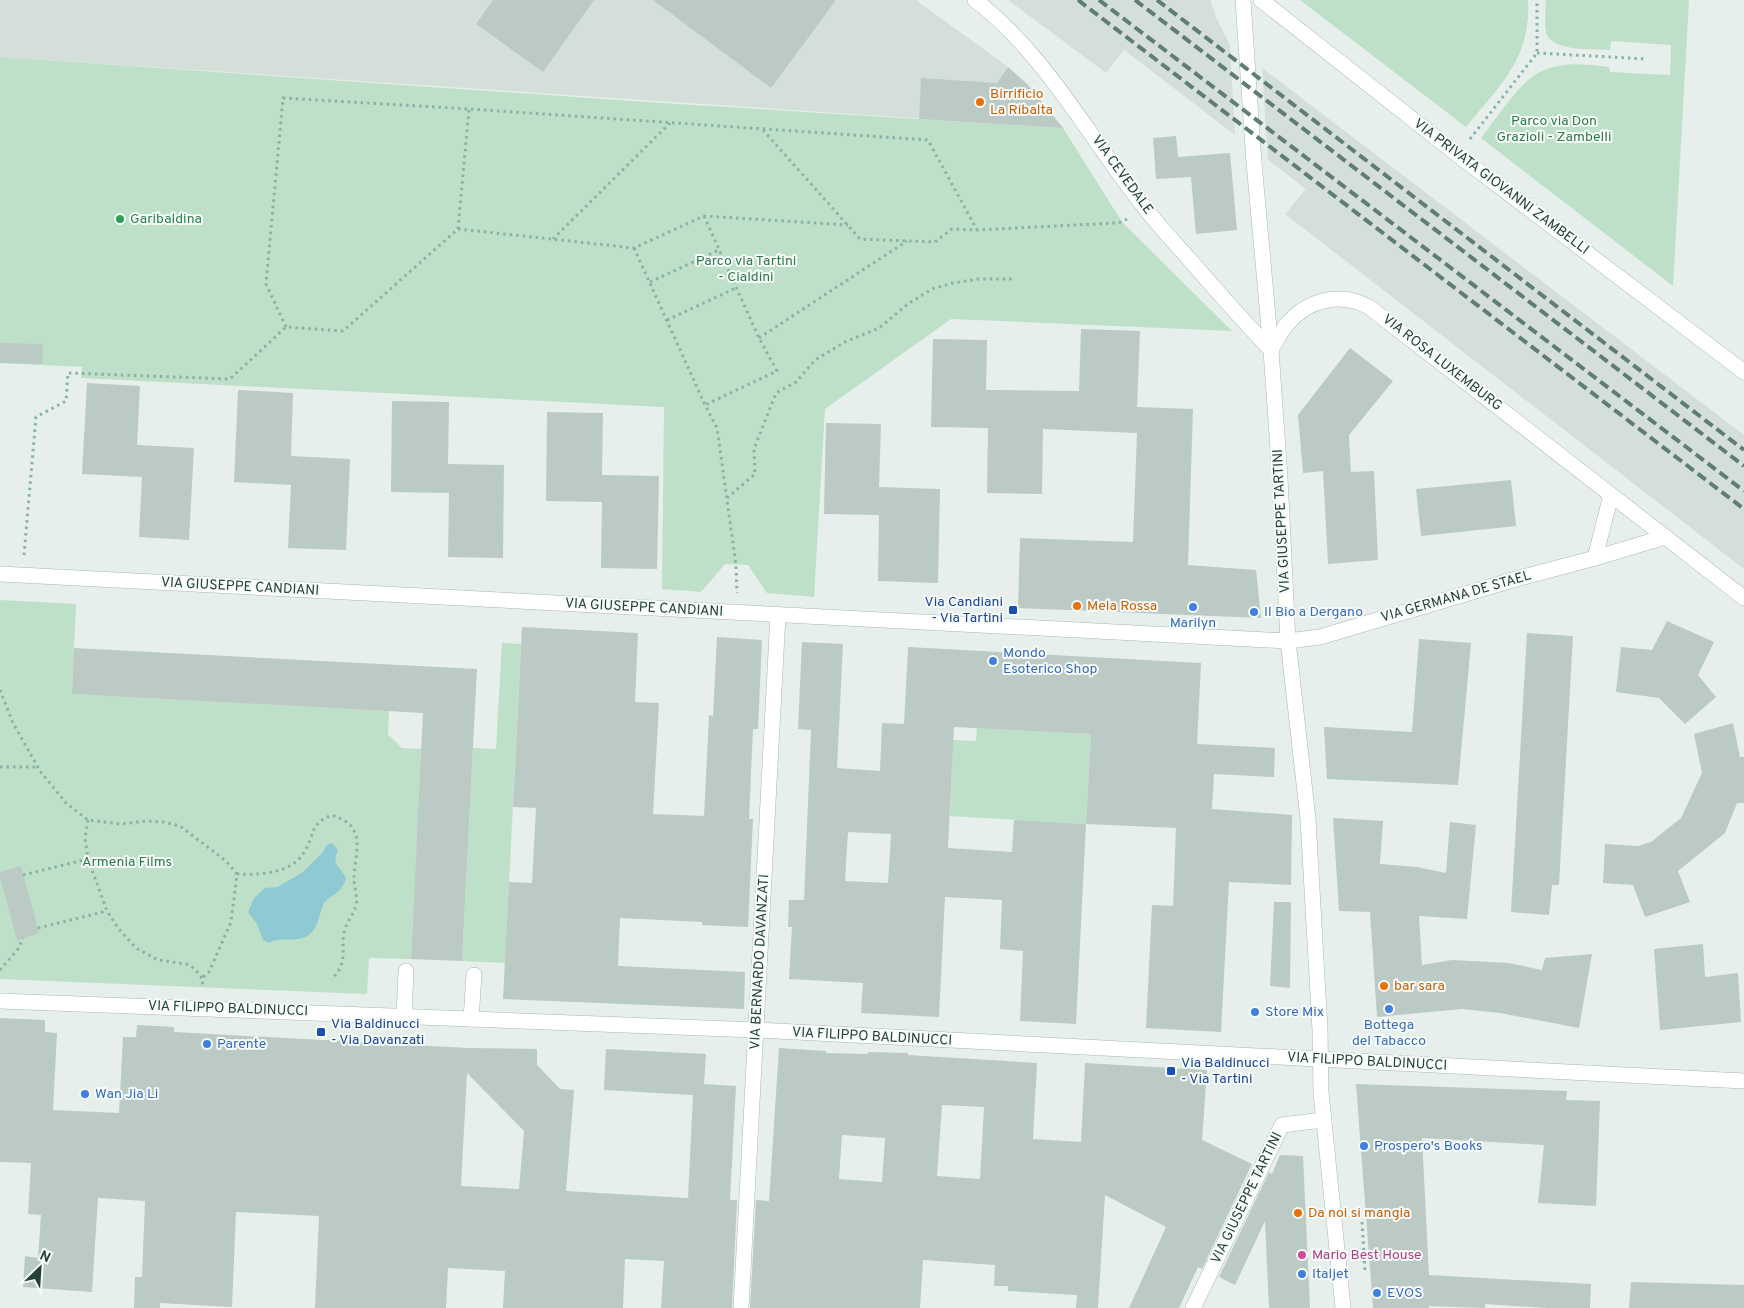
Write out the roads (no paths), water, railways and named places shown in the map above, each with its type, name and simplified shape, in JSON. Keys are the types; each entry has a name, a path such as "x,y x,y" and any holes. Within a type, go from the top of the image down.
{"street":[{"name":"VIA GIUSEPPE TARTINI","path":"1243,0 1280,478 1288,641 1308,819 1323,1120 1343,1308"},
{"name":"VIA PRIVATA GIOVANNI ZAMBELLI","path":"1261,0 1458,155 1744,372"},
{"name":"VIA CEVEDALE","path":"980,4 1005,24 1022,43 1050,77 1145,208 1246,325 1271,350"},
{"name":"VIA ROSA LUXEMBURG","path":"1271,350 1287,324 1298,313 1312,304 1336,298 1353,300 1370,307 1744,598"},
{"path":"1595,558 1611,495"},
{"path":"1595,558 1665,537"},
{"name":"VIA GERMANA DE STAEL","path":"1288,641 1320,637 1516,579 1595,558"},
{"name":"VIA GIUSEPPE CANDIANI","path":"0,574 1288,641"},
{"name":"VIA BERNARDO DAVANZATI","path":"741,1308 778,615"},
{"path":"404,1017 406,971"},
{"path":"471,1019 474,975"},
{"name":"VIA FILIPPO BALDINUCCI","path":"0,1001 756,1030 1744,1081"},
{"name":"VIA GIUSEPPE TARTINI","path":"1193,1308 1282,1125 1323,1120"}],"water":[{"path":"332,843 338,850 335,859 337,865 346,878 338,892 323,905 314,930 307,936 297,939 277,940 269,943 263,940 257,924 248,912 254,898 265,888 277,887 304,871 322,853 327,845"}],"railway":[{"path":"1078,0 1744,509"},
{"path":"1099,0 1744,491"},
{"path":"1135,0 1744,466"},
{"path":"1157,0 1744,450"}],"place":[{"name":"Birrificio La Ribalta","path":"980,102"},
{"name":"Garibaldina","path":"120,219"},
{"name":"Mela Rossa","path":"1077,606"},
{"name":"Marilyn","path":"1193,607"},
{"name":"Via Candiani - Via Tartini","path":"1013,610"},
{"name":"Il Bio a Dergano","path":"1254,612"},
{"name":"Mondo Esoterico Shop","path":"993,661"},
{"name":"bar sara","path":"1384,986"},
{"name":"Bottega del Tabacco","path":"1389,1009"},
{"name":"Store Mix","path":"1255,1012"},
{"name":"Via Baldinucci - Via Davanzati","path":"321,1032"},
{"name":"Parente","path":"207,1044"},
{"name":"Via Baldinucci - Via Tartini","path":"1171,1071"},
{"name":"Wan Jia Li","path":"85,1094"},
{"name":"Prospero's Books","path":"1364,1146"},
{"name":"Da noi si mangia","path":"1298,1213"},
{"name":"Mario Best House","path":"1302,1255"},
{"name":"Italjet","path":"1302,1274"},
{"name":"EVOS","path":"1377,1293"}],"park label":[{"name":"Parco via Don Grazioli - Zambelli","path":"1554,130"},
{"name":"Parco via Tartini - Cialdini","path":"746,270"},
{"name":"Armenia Films","path":"127,862"}]}
